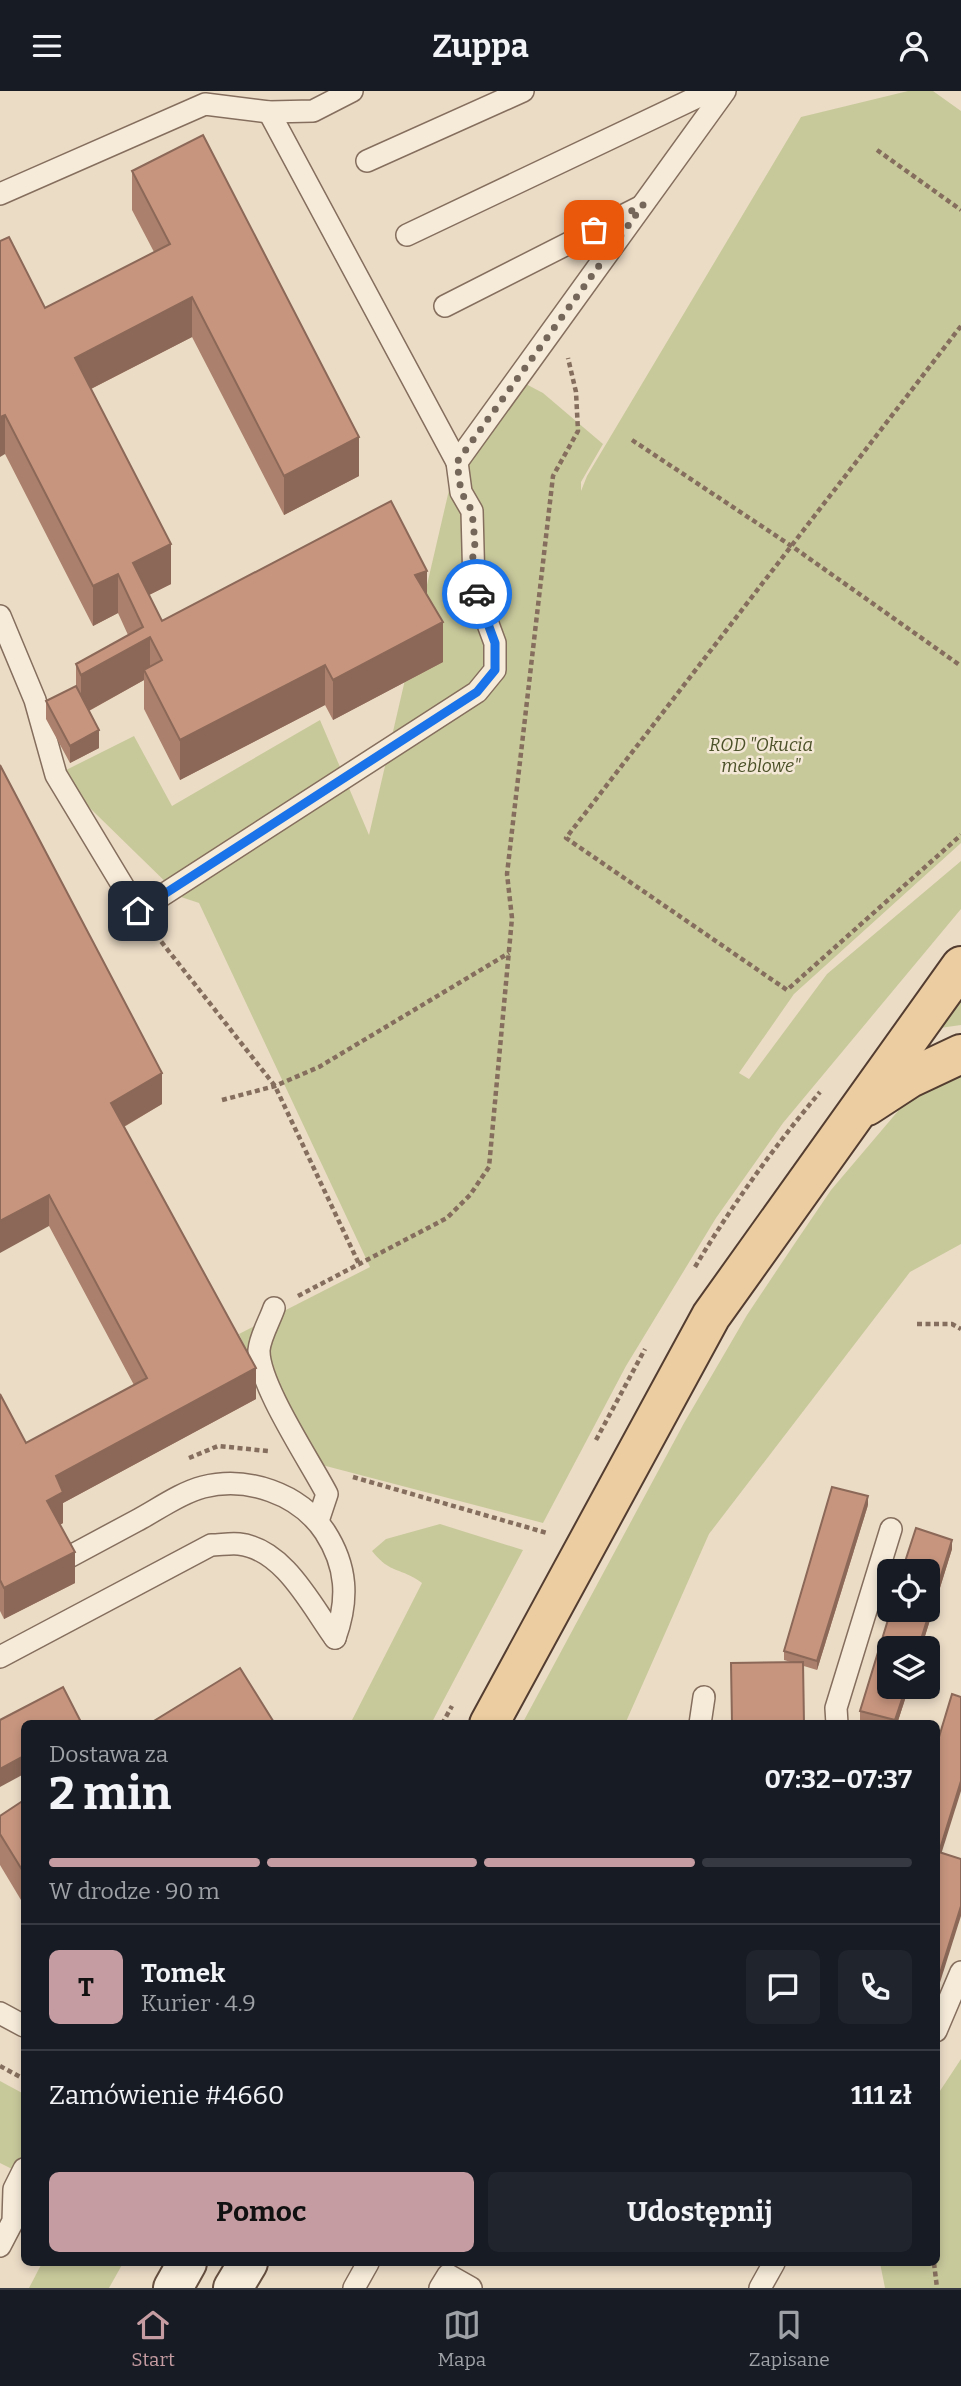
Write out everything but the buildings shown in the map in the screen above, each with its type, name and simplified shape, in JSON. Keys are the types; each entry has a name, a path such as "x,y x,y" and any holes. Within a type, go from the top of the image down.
{"main road":[{"path":"497,1716 710,1316 850,1116 961,965"},
{"path":"850,1116 910,1078 961,1054"}],"street":[{"path":"173,2288 185,2266"},
{"path":"233,2288 246,2266"}],"lane":[{"path":"0,194 205,104 269,112 313,111 352,91"},
{"path":"367,161 523,91"},
{"path":"407,235 710,91"},
{"path":"457,462 725,91"},
{"path":"0,616 35,700 56,775 138,911 477,692 495,670 495,643 474,586 471,569 475,543 472,511 461,492 457,462 269,112"},
{"path":"445,306 643,205"},
{"path":"274,1308 259,1349 263,1370 280,1408 327,1494 318,1521"},
{"path":"0,1594 200,1488 253,1485 284,1496 318,1521 340,1560 345,1577 344,1607 335,1637 280,1565 263,1553 239,1543 211,1545 0,1657"},
{"path":"837,1720 836,1708 891,1529"},
{"path":"701,1720 704,1697"},
{"path":"940,2022 961,1972"},
{"path":"0,2013 21,2024"},
{"path":"0,2246 13,2221 7,2186 21,2172"},
{"path":"354,2288 366,2266"},
{"path":"760,2288 772,2266"},
{"path":"447,2275 471,2288"}],"path":[{"path":"877,151 961,210"},
{"path":"274,1308 360,1266 447,1218 470,1195 489,1167 512,918 507,874 553,476 578,431 576,392 559,321"},
{"path":"961,326 566,838 787,990 961,835"},
{"path":"632,440 793,547 961,666"},
{"path":"138,911 275,1086 360,1266"},
{"path":"222,1100 275,1086 318,1067 509,953"},
{"path":"917,1324 952,1325 961,1329"},
{"path":"412,1495 547,1533"},
{"path":"0,2066 21,2077"},
{"path":"934,2266 937,2288"}],"green space":[{"name":"ROD \"Okucia meblowe\"","path":"908,91 933,91 961,111 961,843 794,994 739,1073 749,1079 827,974 961,861 961,909 783,1123 716,1218 626,1366 543,1523 322,1465 278,1419 239,1334 370,1267 199,903 181,897 56,775 134,736 172,806 320,720 369,835 449,490 524,383 543,393 603,444 581,482 581,491 587,476 801,117"},
{"path":"961,1000 961,1025 940,1028 939,1026"},
{"path":"961,1063 961,1244 910,1272 709,1534 627,1720 524,1720 684,1423 747,1315 831,1190 915,1091"},
{"path":"440,1524 523,1550 433,1720 352,1720 422,1583 385,1564 372,1551 386,1539"},
{"path":"961,2059 961,2288 885,2288 881,2266 940,2266 940,2091"},
{"path":"0,2081 21,2092 21,2174 0,2163"},
{"path":"40,2266 121,2266 109,2288 29,2288"}],"way so far":[{"path":"477,594 471,569 475,543 472,511 461,492 457,462 643,205 594,230"}],"route":[{"path":"138,911 477,692 495,670 495,643 477,594"}]}
